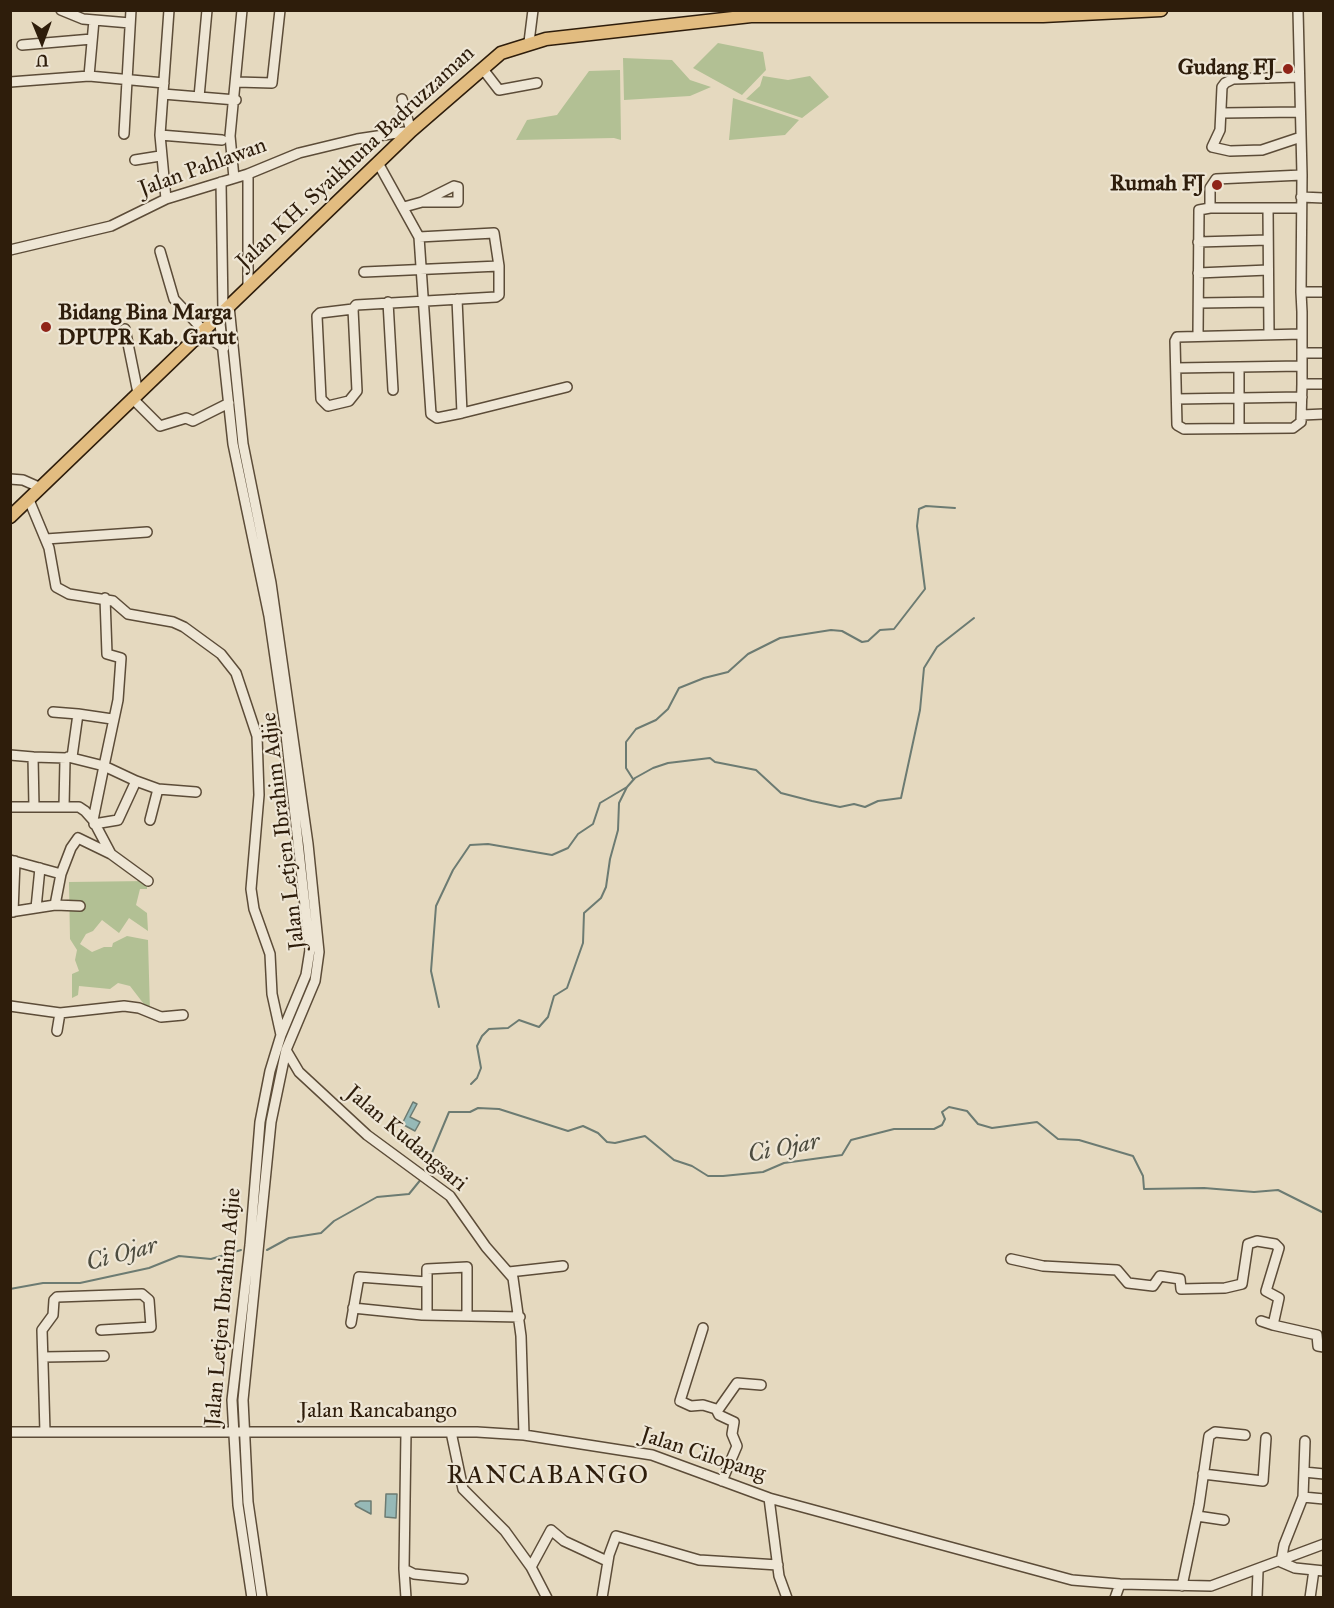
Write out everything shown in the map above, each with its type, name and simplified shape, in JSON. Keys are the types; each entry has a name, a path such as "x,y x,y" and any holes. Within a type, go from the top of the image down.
{"main road":[{"name":"Jalan KH. Syaikhuna Badruzzaman","path":"10,517 411,131 501,53 529,42 729,14 1043,16 1161,10"}],"street":[{"path":"61,10 72,16 130,23"},
{"path":"124,134 132,10"},
{"path":"166,199 160,156 160,135 169,10"},
{"path":"199,97 207,10"},
{"path":"234,178 230,136 236,100 242,10"},
{"path":"237,82 272,83 280,10"},
{"path":"529,42 533,10"},
{"path":"1298,10 1302,175 1301,197 1301,292 1302,334 1302,422 1293,428 1179,428 1177,337 1198,334 1302,334"},
{"path":"89,76 94,20"},
{"path":"22,45 92,39"},
{"path":"482,68 499,90 537,83"},
{"path":"10,82 89,76 164,83"},
{"path":"1299,77 1233,79 1225,82 1222,87 1220,130 1212,144 1213,149 1262,150 1301,137"},
{"path":"164,94 236,100"},
{"path":"402,99 411,131"},
{"path":"1222,113 1300,112"},
{"name":"Jalan Pahlawan","path":"10,250 111,226 166,199 248,174 308,150 411,131"},
{"path":"160,135 222,140"},
{"path":"135,160 160,156"},
{"path":"378,163 419,237 431,414 436,418 462,414 567,387"},
{"path":"248,174 248,288"},
{"path":"1210,208 1210,188 1216,179 1302,175"},
{"path":"221,182 224,310"},
{"path":"1301,197 1323,198"},
{"path":"404,207 422,202"},
{"path":"1268,208 1269,334"},
{"path":"1198,334 1198,213 1201,209 1301,208"},
{"path":"353,309 357,391 349,401 327,406 321,399 317,318 320,313 353,309 358,304 496,297 500,292 494,233 419,237"},
{"path":"1198,242 1268,240"},
{"path":"160,251 174,299 203,330"},
{"path":"364,272 499,266"},
{"path":"1198,273 1268,270"},
{"path":"1301,292 1323,292"},
{"path":"457,299 462,414"},
{"path":"388,302 393,390"},
{"path":"1199,303 1268,302"},
{"name":"Jalan Letjen Ibrahim Adjie","path":"224,310 224,348 233,444 268,616 318,925 318,966 315,981 286,1050 271,1122 264,1180 243,1400 243,1430 255,1585 252,1598"},
{"name":"Jalan Letjen Ibrahim Adjie","path":"224,310 243,444 272,583 304,845 310,950 306,975 281,1035 260,1122 253,1180 250,1245 232,1400 238,1505 255,1585 262,1598"},
{"path":"125,329 135,396 160,426 186,418 193,421 229,403"},
{"path":"190,343 209,338 224,348"},
{"path":"1302,353 1323,353"},
{"path":"1176,368 1302,366"},
{"path":"1239,368 1239,427"},
{"path":"1302,384 1323,384"},
{"path":"1177,399 1302,397"},
{"path":"1302,415 1323,414"},
{"path":"10,479 23,480 41,488"},
{"path":"29,500 46,539 55,585 67,594 113,601 128,614 173,622 184,627 221,654 236,673 257,736 259,795 251,889 254,909 270,954 272,994 281,1035"},
{"path":"46,539 147,532"},
{"path":"94,822 112,719 118,700 121,658 107,654 105,598"},
{"path":"53,712 112,719"},
{"path":"64,807 69,758 78,714"},
{"path":"10,755 69,758 104,766 158,789 196,792"},
{"path":"33,757 34,807"},
{"path":"94,822 118,820 136,781"},
{"path":"150,820 158,789"},
{"path":"10,807 78,807 94,822 111,854"},
{"path":"56,905 61,874 78,838 111,854 148,881"},
{"path":"61,874 13,860 12,912 56,905 80,906"},
{"path":"36,908 40,868"},
{"path":"10,1006 60,1012 124,1006 140,1008 161,1017 183,1015"},
{"path":"57,1031 60,1012"},
{"name":"Jalan Kudangsari","path":"286,1050 299,1072 361,1129 404,1164 422,1174 450,1196 486,1247 509,1272 516,1288 520,1317 525,1395 524,1435"},
{"path":"253,1180 264,1180"},
{"path":"1011,1259 1036,1265 1119,1271 1124,1282 1128,1283 1153,1286 1160,1276 1179,1279 1181,1289 1225,1288 1239,1287 1242,1284 1248,1244 1257,1241 1275,1244 1279,1248 1266,1291 1279,1298 1273,1325"},
{"path":"509,1272 563,1266"},
{"path":"427,1315 428,1269 467,1267 467,1316"},
{"path":"351,1323 359,1277 427,1282"},
{"path":"45,1432 42,1330 53,1315 54,1300 57,1297 142,1294 149,1300 151,1327 101,1330"},
{"path":"353,1308 427,1315 520,1317"},
{"path":"1261,1322 1317,1335 1318,1346 1323,1347"},
{"path":"703,1328 680,1401 683,1404 718,1410"},
{"path":"43,1358 104,1356"},
{"path":"718,1410 737,1383 761,1385"},
{"path":"718,1410 719,1415 734,1422 732,1434 737,1442 722,1481"},
{"name":"Jalan Rancabango","path":"10,1432 243,1430 524,1435"},
{"path":"406,1432 404,1569 406,1598"},
{"path":"451,1432 463,1489 505,1531 531,1567 547,1598"},
{"path":"1182,1586 1211,1434 1245,1435"},
{"name":"Jalan Cilopang","path":"524,1435 652,1455 769,1498 778,1565 787,1598"},
{"path":"1203,1474 1263,1480 1266,1438"},
{"path":"1281,1562 1284,1545 1303,1497 1305,1441"},
{"path":"1304,1472 1323,1474"},
{"path":"1303,1497 1323,1499"},
{"path":"769,1498 1072,1580 1120,1584 1211,1586 1258,1571 1323,1544"},
{"path":"1197,1516 1224,1520"},
{"path":"531,1567 551,1530 564,1541 608,1561"},
{"path":"602,1598 608,1561 616,1536 699,1560 778,1565"},
{"path":"1281,1562 1295,1568 1319,1571 1310,1598"},
{"path":"404,1569 414,1574 463,1579"},
{"path":"1257,1598 1258,1571"},
{"path":"1115,1598 1120,1584"}],"green space":[{"path":"718,43 763,52 766,70 742,95 693,68"},
{"path":"623,58 672,60 690,80 711,87 690,96 624,100"},
{"path":"620,70 621,140 614,138 516,140 527,120 557,115 589,71"},
{"path":"763,76 788,80 810,76 829,97 802,118 746,99 760,86"},
{"path":"733,98 799,120 785,135 729,140"},
{"path":"147,881 147,889 140,889 136,905 147,913 148,931 129,918 119,933 102,920 93,931 86,934 80,944 92,952 104,947 112,947 113,943 127,936 148,940 150,1012 130,986 118,983 110,989 79,986 78,995 72,998 72,974 79,971 75,960 77,950 70,939 69,882"}],"water":[{"path":"413,1102 417,1104 410,1117 420,1122 415,1131 402,1124"},
{"path":"386,1494 397,1494 396,1518 385,1517"},
{"path":"360,1501 371,1501 371,1514 356,1506 355,1504"}],"waterway":[{"path":"633,779 626,768 626,742 636,729 656,720 668,709 679,688 728,672 748,654 780,638 831,630 842,631 862,642 868,641 880,630 894,629 925,589 917,526 919,509 926,506 955,508"},
{"path":"471,1084 477,1078 481,1068 477,1046 482,1036 489,1029 508,1028 519,1020 539,1027 548,1017 554,996 567,988 583,943 584,913 601,898 606,887 610,859 618,830 619,803 627,787 635,778 668,763 710,758 715,762 756,770 781,793 840,807 854,804 865,807 878,801 901,798 920,710 924,668 937,647 974,618"},
{"path":"439,1007 431,971 436,906 453,870 470,845 488,844 552,855 568,848 578,834 593,824 600,803 627,787"},
{"name":"Ci Ojar","path":"424,1172 449,1112 470,1112 478,1108 499,1109 568,1131 583,1126 598,1133 607,1142 615,1143 645,1136 674,1160 692,1166 708,1176 723,1176 763,1172 784,1163 842,1155 851,1140 894,1129 934,1129 942,1125 945,1119 942,1112 949,1107 967,1111 978,1124 992,1128 1037,1122 1058,1139 1079,1140 1133,1156 1143,1176 1144,1189 1204,1188 1254,1192 1278,1190 1324,1213"},
{"name":"Ci Ojar","path":"267,1250 289,1238 321,1233 334,1221 377,1197 409,1194 422,1178"},
{"name":"Ci Ojar","path":"10,1289 43,1283 80,1283 149,1268 179,1256 211,1259 241,1250"}],"place":[{"name":"Gudang FJ","path":"1288,69"},
{"name":"Rumah FJ","path":"1217,185"},
{"name":"Bidang Bina Marga DPUPR Kab. Garut","path":"46,327"}],"district":[{"name":"RANCABANGO","path":"548,1477"}]}
